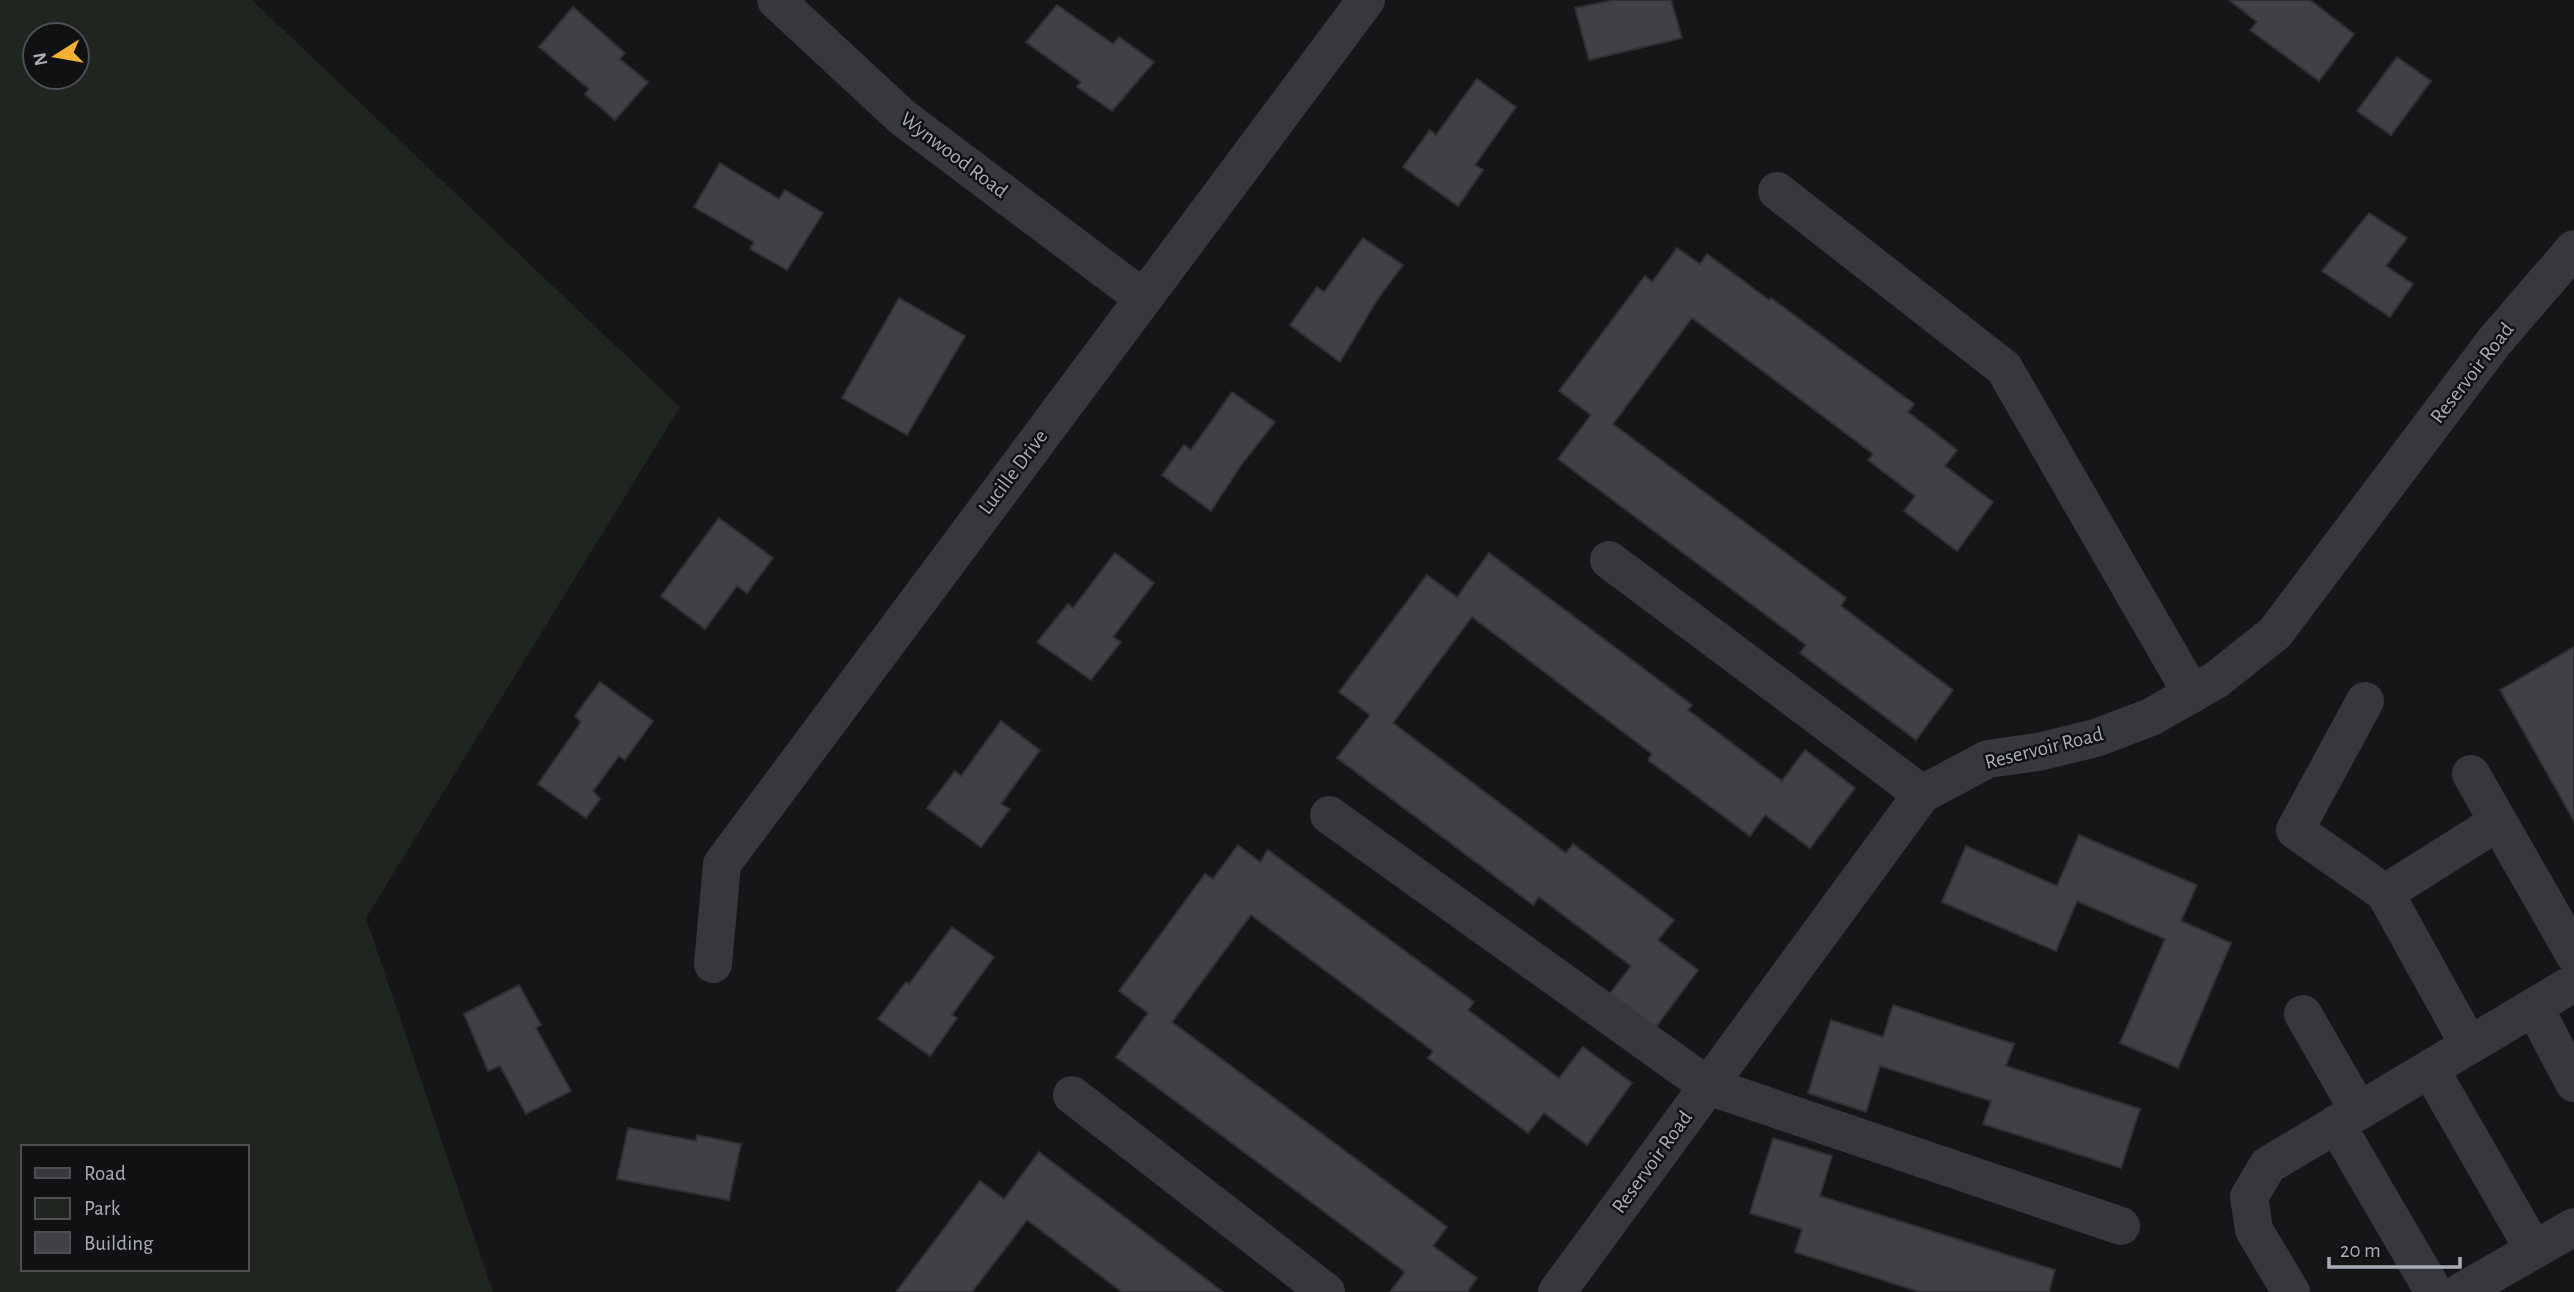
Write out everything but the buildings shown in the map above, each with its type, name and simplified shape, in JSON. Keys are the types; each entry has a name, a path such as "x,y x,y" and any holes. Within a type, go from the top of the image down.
{"street":[{"name":"Wynwood Road","path":"776,0 902,117 1143,298"},
{"name":"Lucille Drive","path":"713,964 722,864 1366,0"},
{"path":"1777,191 2004,368 2192,694"},
{"name":"Reservoir Road","path":"1557,1292 1922,794 1988,759 2038,752 2096,737 2151,717 2216,680 2275,633 2494,342 2574,249"},
{"path":"1609,561 1922,794"},
{"path":"2365,701 2294,830 2385,893 2469,1045"},
{"path":"2471,774 2574,954"},
{"path":"1329,815 1708,1086 2120,1226"},
{"path":"2385,893 2498,822"},
{"path":"2291,1292 2254,1230 2249,1197 2268,1165 2574,983"},
{"path":"2534,1007 2574,1083"},
{"path":"2303,1014 2347,1118 2434,1292"},
{"path":"2430,1069 2534,1250"},
{"path":"1072,1095 1326,1292"},
{"path":"2461,1292 2574,1227"}],"green space":[{"path":"0,0 252,0 680,407 366,918 493,1292 0,1292"}]}
